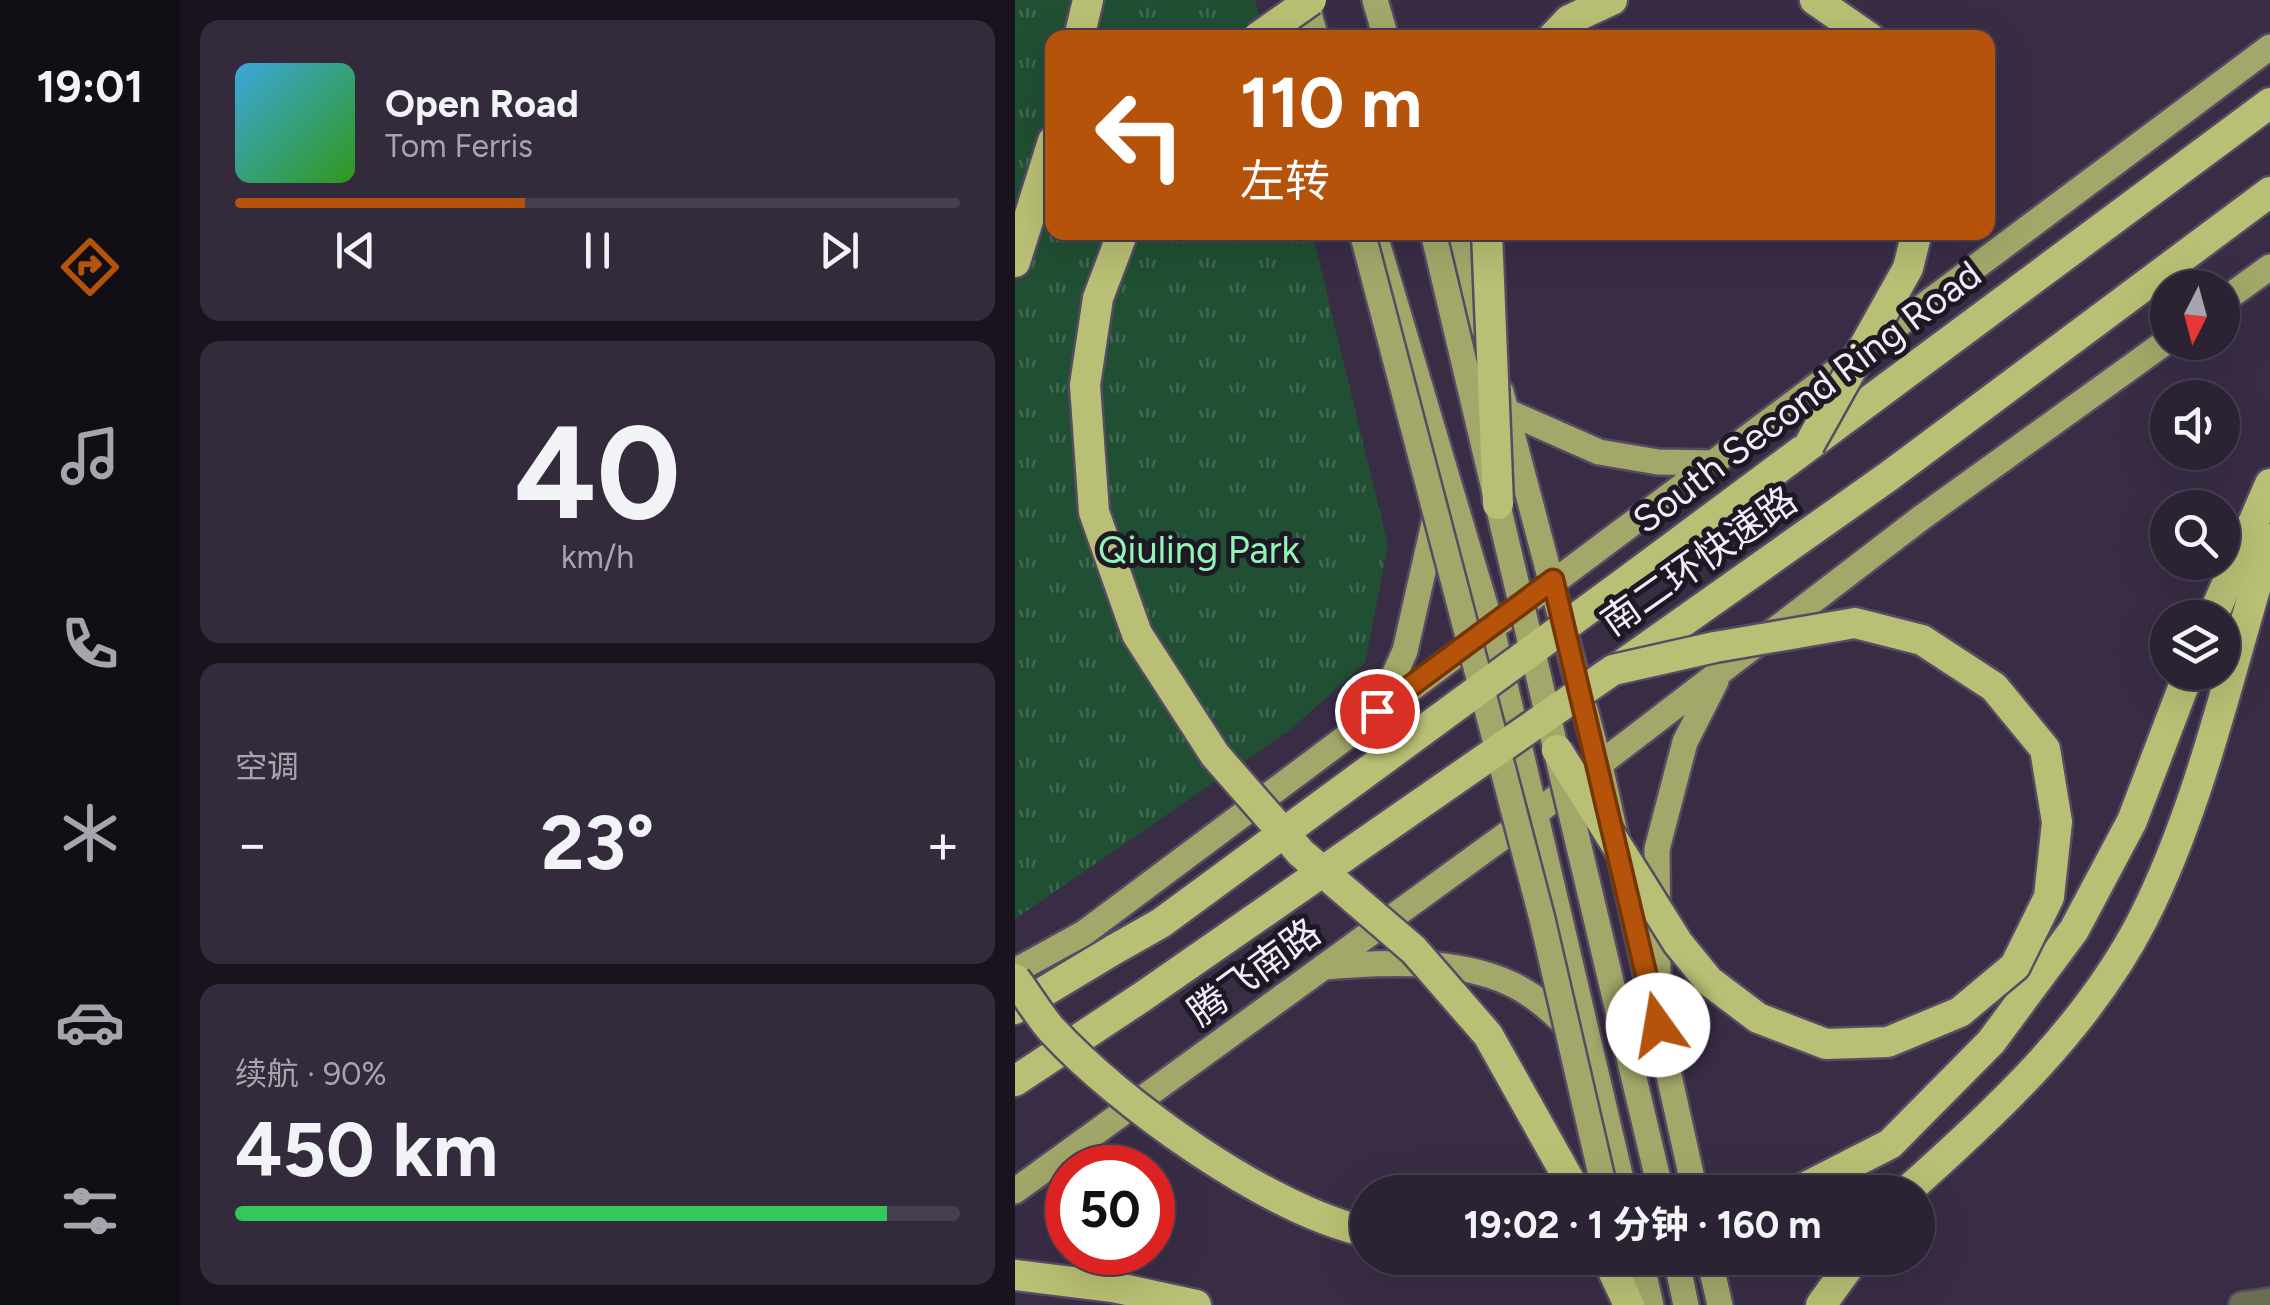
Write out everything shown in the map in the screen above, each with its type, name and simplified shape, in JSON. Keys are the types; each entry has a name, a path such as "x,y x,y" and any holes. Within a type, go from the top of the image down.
{"highway":[{"path":"1081,30 1088,0"},
{"path":"1267,30 1306,0"},
{"path":"1560,30 1569,20 1611,0"},
{"path":"1815,0 1858,30"},
{"name":"South Second Ring Road","path":"1015,1010 1161,923 2270,103"},
{"path":"1015,262 1045,166"},
{"name":"南二环快速路","path":"1015,1080 1889,476 2270,192"},
{"path":"1120,240 1097,298 1085,385 1094,512 1137,634 1215,755 1301,853 1414,950 1487,1035 1566,1175"},
{"path":"1487,240 1498,504"},
{"path":"1809,445 1908,268 1915,240"},
{"path":"2220,600 2270,484"},
{"path":"1925,1175 1993,1115 2080,1018 2143,920 2186,817 2270,538"},
{"path":"1557,750 1677,943 1709,981 1759,1018 1826,1044 1889,1042 1960,1012 2015,966 2049,897 2057,822 2045,750 1994,687 1922,640 1855,623 1715,646 1613,670"},
{"path":"1829,1175 1890,1144 1991,1042 2074,930 2131,821 2182,690"},
{"path":"1015,975 1050,1028 1095,1070 1225,1170 1350,1228"},
{"path":"1615,1275 1630,1305"},
{"path":"1821,1305 1843,1275"},
{"path":"1015,1276 1113,1287 1196,1305"}],"main road":[{"path":"1306,0 1312,30"},
{"path":"1375,0 1384,30"},
{"path":"1393,0 1401,30"},
{"path":"1015,975 1085,933 1491,625 1715,463 2270,47"},
{"path":"1364,240 1541,918 1601,1175"},
{"path":"1376,240 1491,625 1621,1175"},
{"path":"1435,240 1657,1175"},
{"path":"1459,240 1600,766 1691,1175"},
{"path":"2240,289 2270,267"},
{"name":"腾飞南路","path":"1015,1190 1600,766 1921,518 2150,353"},
{"path":"1507,411 1599,452 1658,462 1715,463"},
{"path":"1377,711 1405,651 1445,471"},
{"path":"1658,1025 1657,849 1685,742 1719,674"},
{"path":"1323,967 1386,962 1475,972 1530,994 1590,1046"},
{"path":"1624,1275 1630,1305"},
{"path":"1644,1275 1651,1305"},
{"path":"1680,1275 1686,1305"},
{"path":"1713,1275 1720,1305"}],"street":[{"path":"2241,1305 2270,1301"}],"green space":[{"name":"Qiuling Park","path":"1015,0 1255,0 1263,30 1045,30 1045,240 1314,240 1388,545 1365,663 1290,730 1015,919"}],"route":[{"path":"1377,711 1553,580 1600,766 1658,1025"}]}
